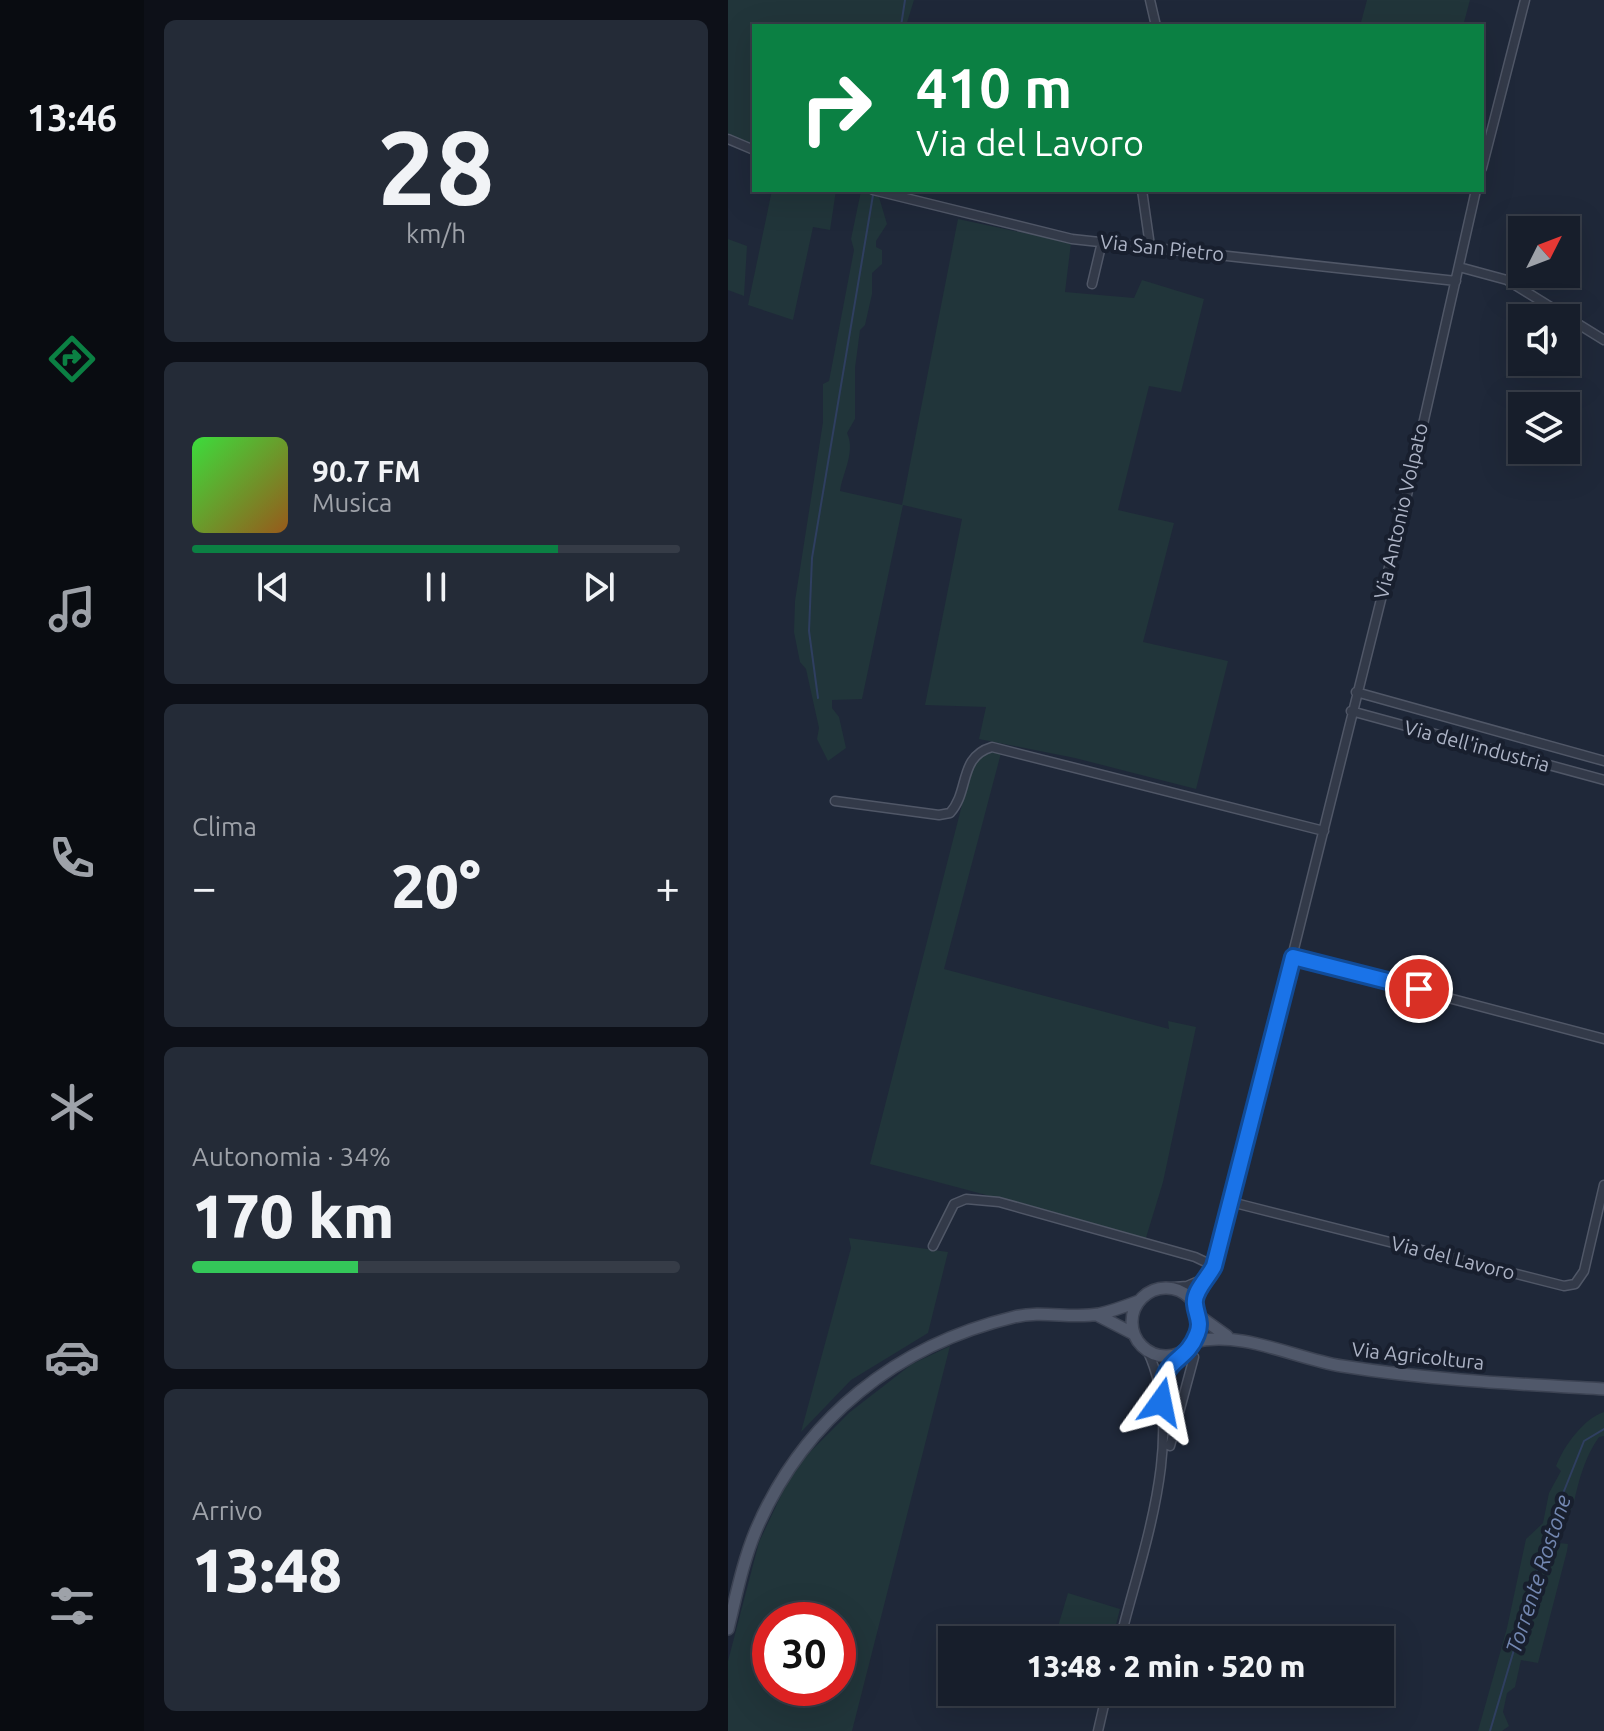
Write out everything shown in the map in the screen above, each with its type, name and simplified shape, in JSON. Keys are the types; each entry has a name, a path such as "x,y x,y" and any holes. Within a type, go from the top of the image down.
{"main road":[{"path":"728,1629 756,1530 774,1495 807,1444 864,1385 929,1345 989,1323 1023,1315 1096,1314 1139,1301 1161,1288 1180,1291 1194,1303 1199,1316 1190,1349 1166,1356 1147,1350 1134,1334 1096,1314"},
{"path":"1134,1334 1132,1317 1139,1301"},
{"name":"Via Agricoltura","path":"1199,1316 1231,1339 1341,1365 1471,1381 1604,1389"},
{"name":"Via Agricoltura","path":"1190,1349 1231,1339"}],"street":[{"path":"1150,0 1156,24"},
{"path":"1484,160 1525,0"},
{"path":"728,139 752,149"},
{"name":"Via San Pietro","path":"880,192 1072,239 1456,281"},
{"path":"1142,192 1150,246"},
{"name":"Via Antonio Volpato","path":"1194,1303 1214,1266 1231,1202 1403,509 1476,192"},
{"path":"1092,282 1102,242"},
{"path":"1459,267 1507,280 1604,340"},
{"name":"Via dell'industria","path":"1356,692 1604,761"},
{"name":"Via dell'industria","path":"1351,711 1604,780"},
{"path":"835,801 939,815 950,813 974,756 992,747 1324,831"},
{"path":"1293,957 1604,1039"},
{"name":"Via del Lavoro","path":"1231,1202 1564,1286 1575,1284 1584,1271 1604,1185"},
{"path":"933,1246 954,1204 978,1199 999,1202 1195,1257 1214,1266"},
{"path":"1161,1288 1187,1286 1208,1276"},
{"path":"1161,1382 1169,1364 1190,1349"},
{"path":"1170,1446 1181,1405 1190,1349"},
{"path":"1124,1626 1161,1476 1161,1382 1147,1350"},
{"path":"1161,1402 1181,1405"},
{"path":"1098,1731 1104,1706"}],"green space":[{"path":"728,0 914,0 907,24 752,24 752,144 728,134"},
{"path":"1367,0 1470,0 1464,24 1361,24"},
{"path":"772,192 836,192 830,230 813,227 793,320 748,305"},
{"path":"861,192 879,197 887,224 876,241 876,247 882,250 882,264 872,273 872,294 865,325 860,330 855,368 855,419 847,433 850,448 840,491 902,505 958,219 1071,243 1065,292 1134,298 1142,280 1204,299 1181,392 1149,386 1118,510 1174,523 1143,642 1228,661 1196,789 1075,758 979,739 986,707 925,705 962,519 903,505 862,699 832,700 846,748 828,761 817,739 819,728 806,669 800,662 794,632 795,601 823,422 823,384 829,381 854,250 851,239"},
{"path":"728,239 747,246 744,296 728,290"},
{"path":"986,750 1001,753 944,969 1169,1029 1168,1021 1196,1027 1163,1182 1145,1241 1128,1233 870,1164 974,758"},
{"path":"849,1238 948,1252 928,1333 851,1380 801,1432 851,1248"},
{"path":"950,1346 852,1731 728,1731 728,1661 759,1542 785,1487 804,1458 850,1412 912,1364"},
{"path":"1604,1412 1604,1436 1599,1437 1590,1452 1572,1507 1560,1532 1558,1543 1568,1544 1567,1551 1538,1663 1521,1660 1515,1687 1507,1693 1503,1712 1509,1726 1502,1731 1478,1731 1507,1628 1526,1539 1543,1523 1549,1493 1561,1471 1556,1466 1564,1450 1582,1427"},
{"path":"1068,1593 1120,1609 1116,1626 1058,1626"}],"waterway":[{"path":"901,24 905,0"},
{"path":"818,698 809,631 812,558 873,195"},
{"name":"Torrente Rostone","path":"1490,1731 1552,1521 1584,1441 1604,1429"}],"route":[{"path":"1161,1402 1161,1382 1169,1364 1193,1342 1200,1325 1194,1303 1197,1292 1214,1266 1293,957 1419,989"}]}
